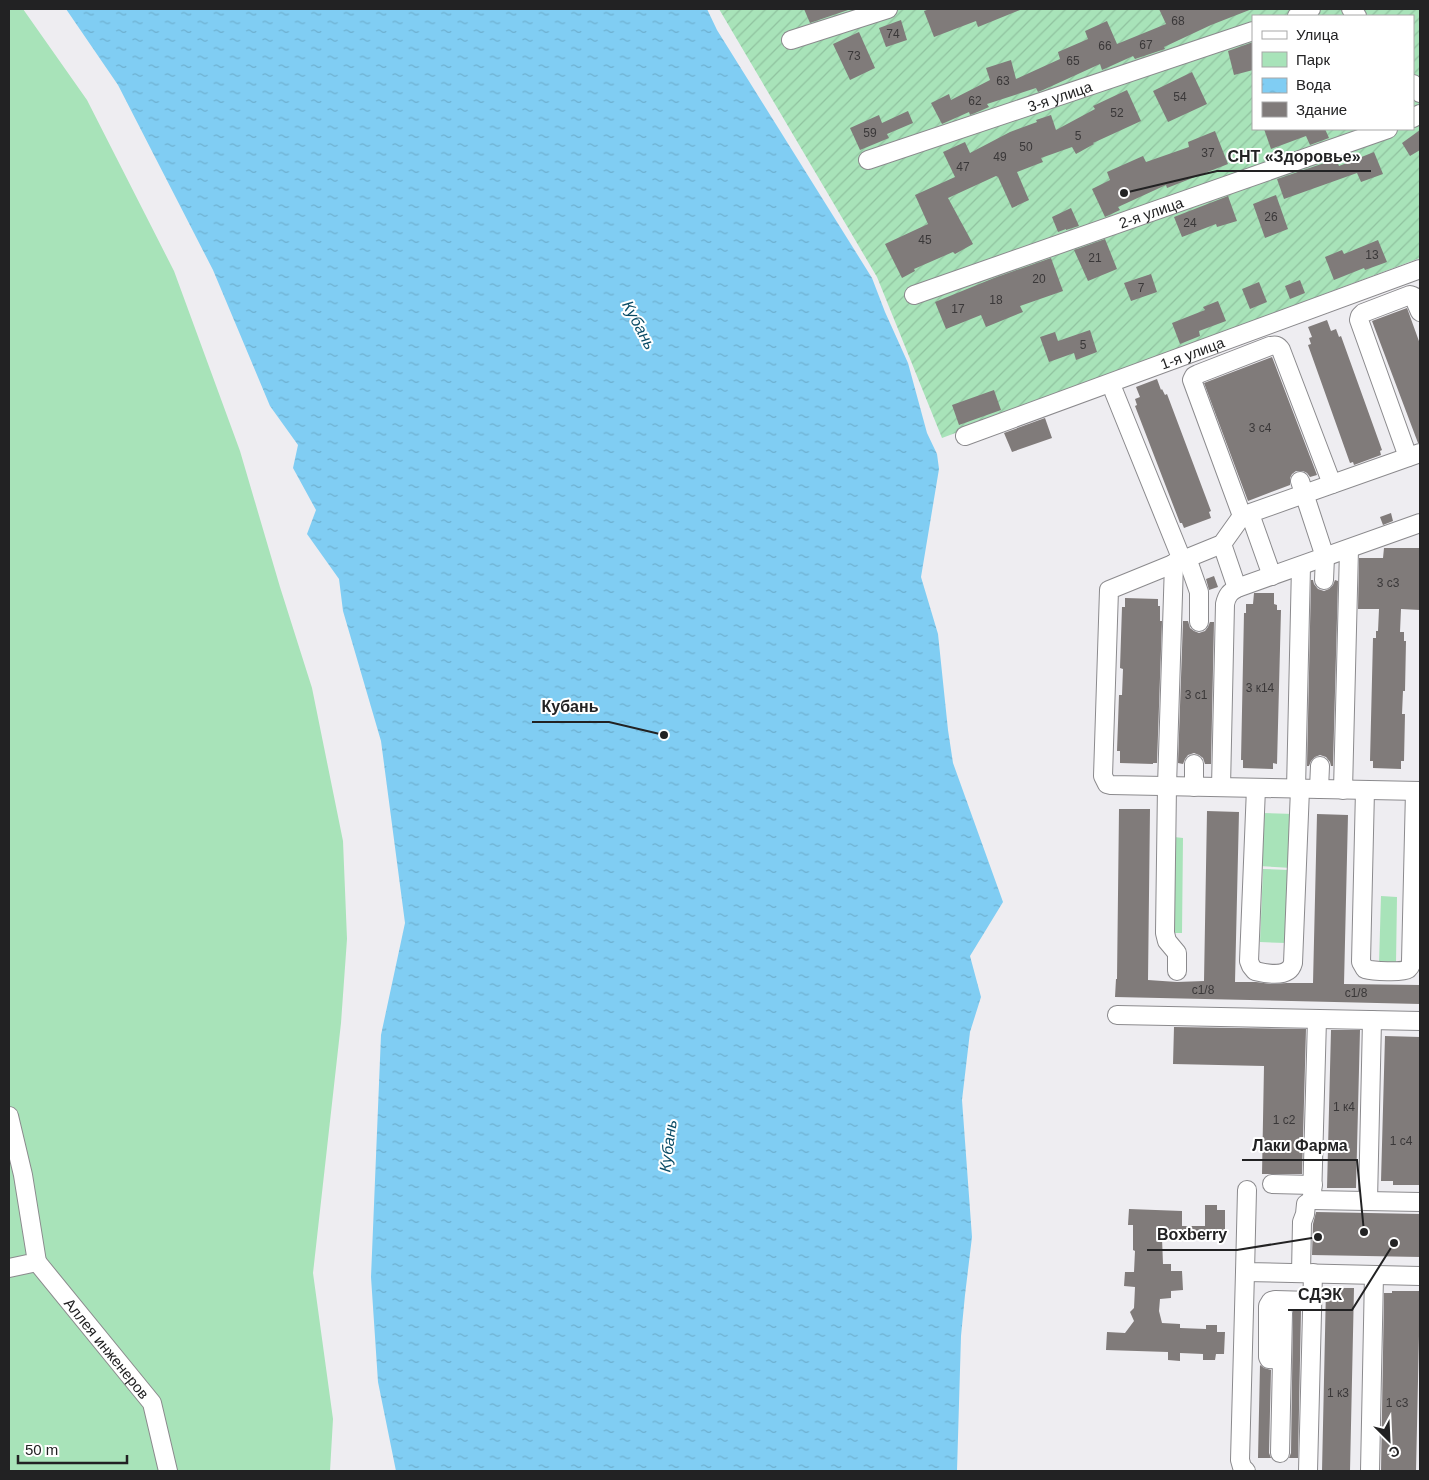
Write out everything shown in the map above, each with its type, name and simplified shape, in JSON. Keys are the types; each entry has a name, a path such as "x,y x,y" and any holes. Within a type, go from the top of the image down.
{"street":[{"path":"791,40 888,9"},
{"name":"3-я улица","path":"868,160 1252,31"},
{"name":"2-я улица","path":"914,295 1385,130"},
{"name":"1-я улица","path":"965,436 1420,269"},
{"path":"1365,790 1361,962 1365,970 1406,970 1410,967 1411,961 1418,791 1107,784 1103,776 1103,764 1109,590 1222,544 1246,515 1267,500 1302,488 1332,484 1416,458 1360,316 1410,295 1415,298 1420,312"},
{"path":"1272,576 1192,380 1194,376 1270,346 1276,345 1279,347 1332,484"},
{"path":"1114,392 1181,561 1200,592 1199,622"},
{"path":"1302,488 1326,557 1324,580"},
{"path":"1221,787 1226,597 1237,588 1420,523"},
{"path":"1222,544 1237,588"},
{"path":"1343,790 1349,549"},
{"path":"1177,971 1177,954 1166,937 1167,786 1181,561"},
{"path":"1256,788 1249,961 1255,971 1281,973 1292,968 1293,962 1298,789 1301,566"},
{"path":"1194,764 1194,787"},
{"path":"1319,789 1320,766"},
{"path":"1117,1015 1420,1021"},
{"path":"1308,1471 1309,1312 1302,1222 1306,1204 1294,1184 1317,1019"},
{"path":"1368,1201 1372,1020"},
{"path":"9,1116 23,1175 37,1262 9,1268"},
{"path":"1294,1184 1368,1201 1420,1202"},
{"path":"1246,1471 1242,1467 1240,1460 1247,1190"},
{"name":"Аллея инженеров","path":"37,1262 152,1403 168,1471"},
{"path":"1245,1272 1420,1276"},
{"path":"1370,1471 1374,1275"},
{"path":"1282,1360 1269,1359 1267,1354 1269,1303 1275,1300 1309,1312"},
{"path":"1280,1453 1283,1313"}],"green space":[{"path":"9,9 23,9 87,100 174,271 240,451 312,688 343,841 347,939 341,1023 313,1273 333,1419 330,1471 9,1471"},
{"path":"719,9 1420,9 1420,258 942,438 877,277"},
{"path":"1261,813 1294,814 1292,868 1259,866"},
{"path":"1174,837 1183,838 1182,933 1172,933"},
{"path":"1263,869 1289,870 1286,943 1260,942"},
{"path":"1381,896 1397,897 1396,964 1379,964"}],"water":[{"name":"Кубань","path":"66,9 707,9 717,30 872,278 908,363 927,433 937,454 939,469 921,577 938,634 953,763 1003,902 970,956 981,997 970,1032 962,1100 972,1237 961,1336 957,1471 396,1471 378,1382 371,1277 381,1035 405,923 381,741 343,611 339,579 307,534 316,510 293,468 298,445 270,406 213,270 118,85"}],"building":[{"path":"804,9 847,9 848,10 810,23"},
{"path":"930,9 1020,10 978,27 976,21 934,37 924,11"},
{"path":"1159,9 1252,9 1211,25 1164,47 1165,49 1135,59 1133,56 1102,70 1100,64 1038,92 1036,88 987,104 989,107 970,115 969,112 942,124 931,103 949,94 951,100 990,80 986,68 1011,60 1016,79 1060,59 1058,52 1088,39 1085,31 1107,21 1117,44 1166,24"},
{"path":"901,20 907,40 886,47 879,28"},
{"path":"859,32 875,68 850,80 833,44"},
{"path":"1252,42 1252,70 1234,75 1228,51"},
{"path":"1192,72 1207,104 1168,122 1153,91"},
{"path":"1127,90 1141,121 1093,143 1076,154 1072,147 1041,158 1043,162 1017,172 1029,200 1012,208 996,176 948,198 973,244 955,254 953,252 914,269 915,271 902,278 885,244 928,224 915,195 955,177 943,152 965,142 970,153 1010,132 1051,115 1056,130 1095,109 1093,106"},
{"path":"908,111 913,123 887,134 889,138 860,150 850,128 879,115 882,123"},
{"path":"1264,130 1325,130 1329,138 1310,145 1306,136 1271,149"},
{"path":"1420,130 1420,150 1410,156 1402,143"},
{"path":"1215,131 1228,164 1167,188 1166,185 1118,207 1120,210 1105,217 1092,189 1110,180 1107,172 1143,156 1146,162 1189,147 1188,142"},
{"path":"1374,152 1383,174 1361,182 1357,173 1284,199 1277,179 1336,159 1339,166"},
{"path":"1276,195 1288,229 1265,238 1253,204"},
{"path":"1228,196 1237,221 1217,227 1216,224 1182,237 1174,217"},
{"path":"1071,208 1079,226 1058,232 1052,217"},
{"path":"1105,239 1117,269 1088,281 1074,250"},
{"path":"1378,240 1387,262 1365,270 1364,268 1334,280 1325,257 1342,250 1344,254"},
{"path":"1051,258 1063,291 1020,306 1023,312 986,327 981,315 946,329 935,302 994,278"},
{"path":"1151,274 1157,292 1131,301 1124,283"},
{"path":"1300,280 1305,293 1290,299 1285,286"},
{"path":"1259,282 1267,302 1250,309 1242,289"},
{"path":"1218,301 1226,321 1199,331 1200,336 1180,344 1172,323 1205,310 1203,307"},
{"path":"1407,308 1420,344 1420,443 1418,443 1372,321"},
{"path":"1327,320 1331,331 1336,329 1339,337 1341,336 1382,450 1380,451 1381,455 1354,465 1353,462 1350,463 1308,345 1311,344 1309,338 1312,337 1308,327"},
{"path":"1090,330 1097,352 1076,360 1074,353 1049,362 1040,337 1055,332 1058,341"},
{"path":"1272,357 1317,475 1310,477 1303,471 1296,471 1290,478 1290,485 1248,501 1204,383"},
{"path":"1157,379 1161,390 1165,395 1167,394 1211,511 1209,512 1211,518 1184,528 1182,523 1180,523 1135,406 1137,405 1135,399 1140,397 1136,387"},
{"path":"994,390 1001,410 959,425 952,405"},
{"path":"1045,418 1052,438 1012,452 1004,433"},
{"path":"1391,513 1393,521 1383,525 1380,517"},
{"path":"1384,548 1420,548 1420,610 1401,609 1400,632 1404,632 1404,641 1406,641 1405,691 1403,691 1402,714 1405,714 1404,761 1401,761 1401,769 1373,768 1373,761 1370,761 1373,638 1376,638 1376,631 1378,631 1379,609 1358,609 1359,558 1383,558"},
{"path":"1214,576 1218,587 1209,590 1206,579"},
{"path":"1311,580 1313,580 1318,589 1324,591 1333,585 1335,580 1338,581 1333,766 1331,766 1326,757 1320,755 1315,757 1307,766"},
{"path":"1254,593 1274,593 1274,604 1277,605 1277,610 1281,610 1277,764 1273,763 1273,769 1243,768 1243,760 1241,760 1244,613 1246,613 1246,604 1253,604"},
{"path":"1125,598 1158,599 1158,606 1160,606 1160,621 1162,621 1157,763 1153,764 1120,763 1120,751 1117,751 1119,695 1122,695 1123,669 1120,668 1122,607 1125,607"},
{"path":"1183,621 1188,621 1190,628 1199,633 1205,631 1210,622 1214,622 1211,764 1205,764 1203,758 1194,753 1188,755 1183,764 1178,763"},
{"path":"1119,809 1150,809 1148,980 1204,981 1207,811 1239,812 1235,982 1271,984 1313,983 1317,814 1348,815 1344,984 1420,985 1420,1004 1115,997 1117,979"},
{"path":"1174,1027 1306,1029 1302,1174 1262,1174 1264,1066 1173,1064"},
{"path":"1331,1030 1360,1030 1356,1188 1327,1188"},
{"path":"1385,1036 1420,1037 1420,1185 1393,1185 1393,1181 1381,1181"},
{"path":"1205,1205 1217,1205 1217,1210 1225,1210 1225,1231 1217,1231 1217,1237 1162,1238 1163,1264 1171,1264 1171,1271 1182,1271 1183,1290 1171,1291 1171,1298 1160,1299 1159,1311 1162,1323 1180,1324 1180,1328 1206,1329 1206,1325 1217,1325 1217,1332 1225,1332 1224,1354 1216,1354 1215,1360 1203,1360 1203,1354 1180,1353 1180,1361 1168,1360 1168,1352 1106,1350 1107,1332 1125,1333 1134,1321 1130,1312 1134,1308 1135,1287 1124,1286 1125,1272 1134,1272 1133,1225 1128,1225 1129,1209 1182,1211 1182,1226 1205,1226"},
{"path":"1316,1212 1420,1214 1420,1257 1312,1255 1313,1224"},
{"path":"1326,1288 1354,1288 1350,1471 1322,1471"},
{"path":"1392,1291 1420,1291 1416,1471 1381,1471 1384,1293 1392,1293"},
{"path":"1293,1311 1301,1311 1298,1458 1289,1458 1291,1453"},
{"path":"1260,1365 1271,1370 1269,1453 1271,1458 1258,1458"}],"place":[{"name":"СНТ «Здоровье»","path":"1124,193"},
{"name":"Кубань","path":"664,735"},
{"name":"Лаки Фарма","path":"1364,1232"},
{"name":"Boxberry","path":"1318,1237"},
{"name":"СДЭК","path":"1394,1243"}]}
